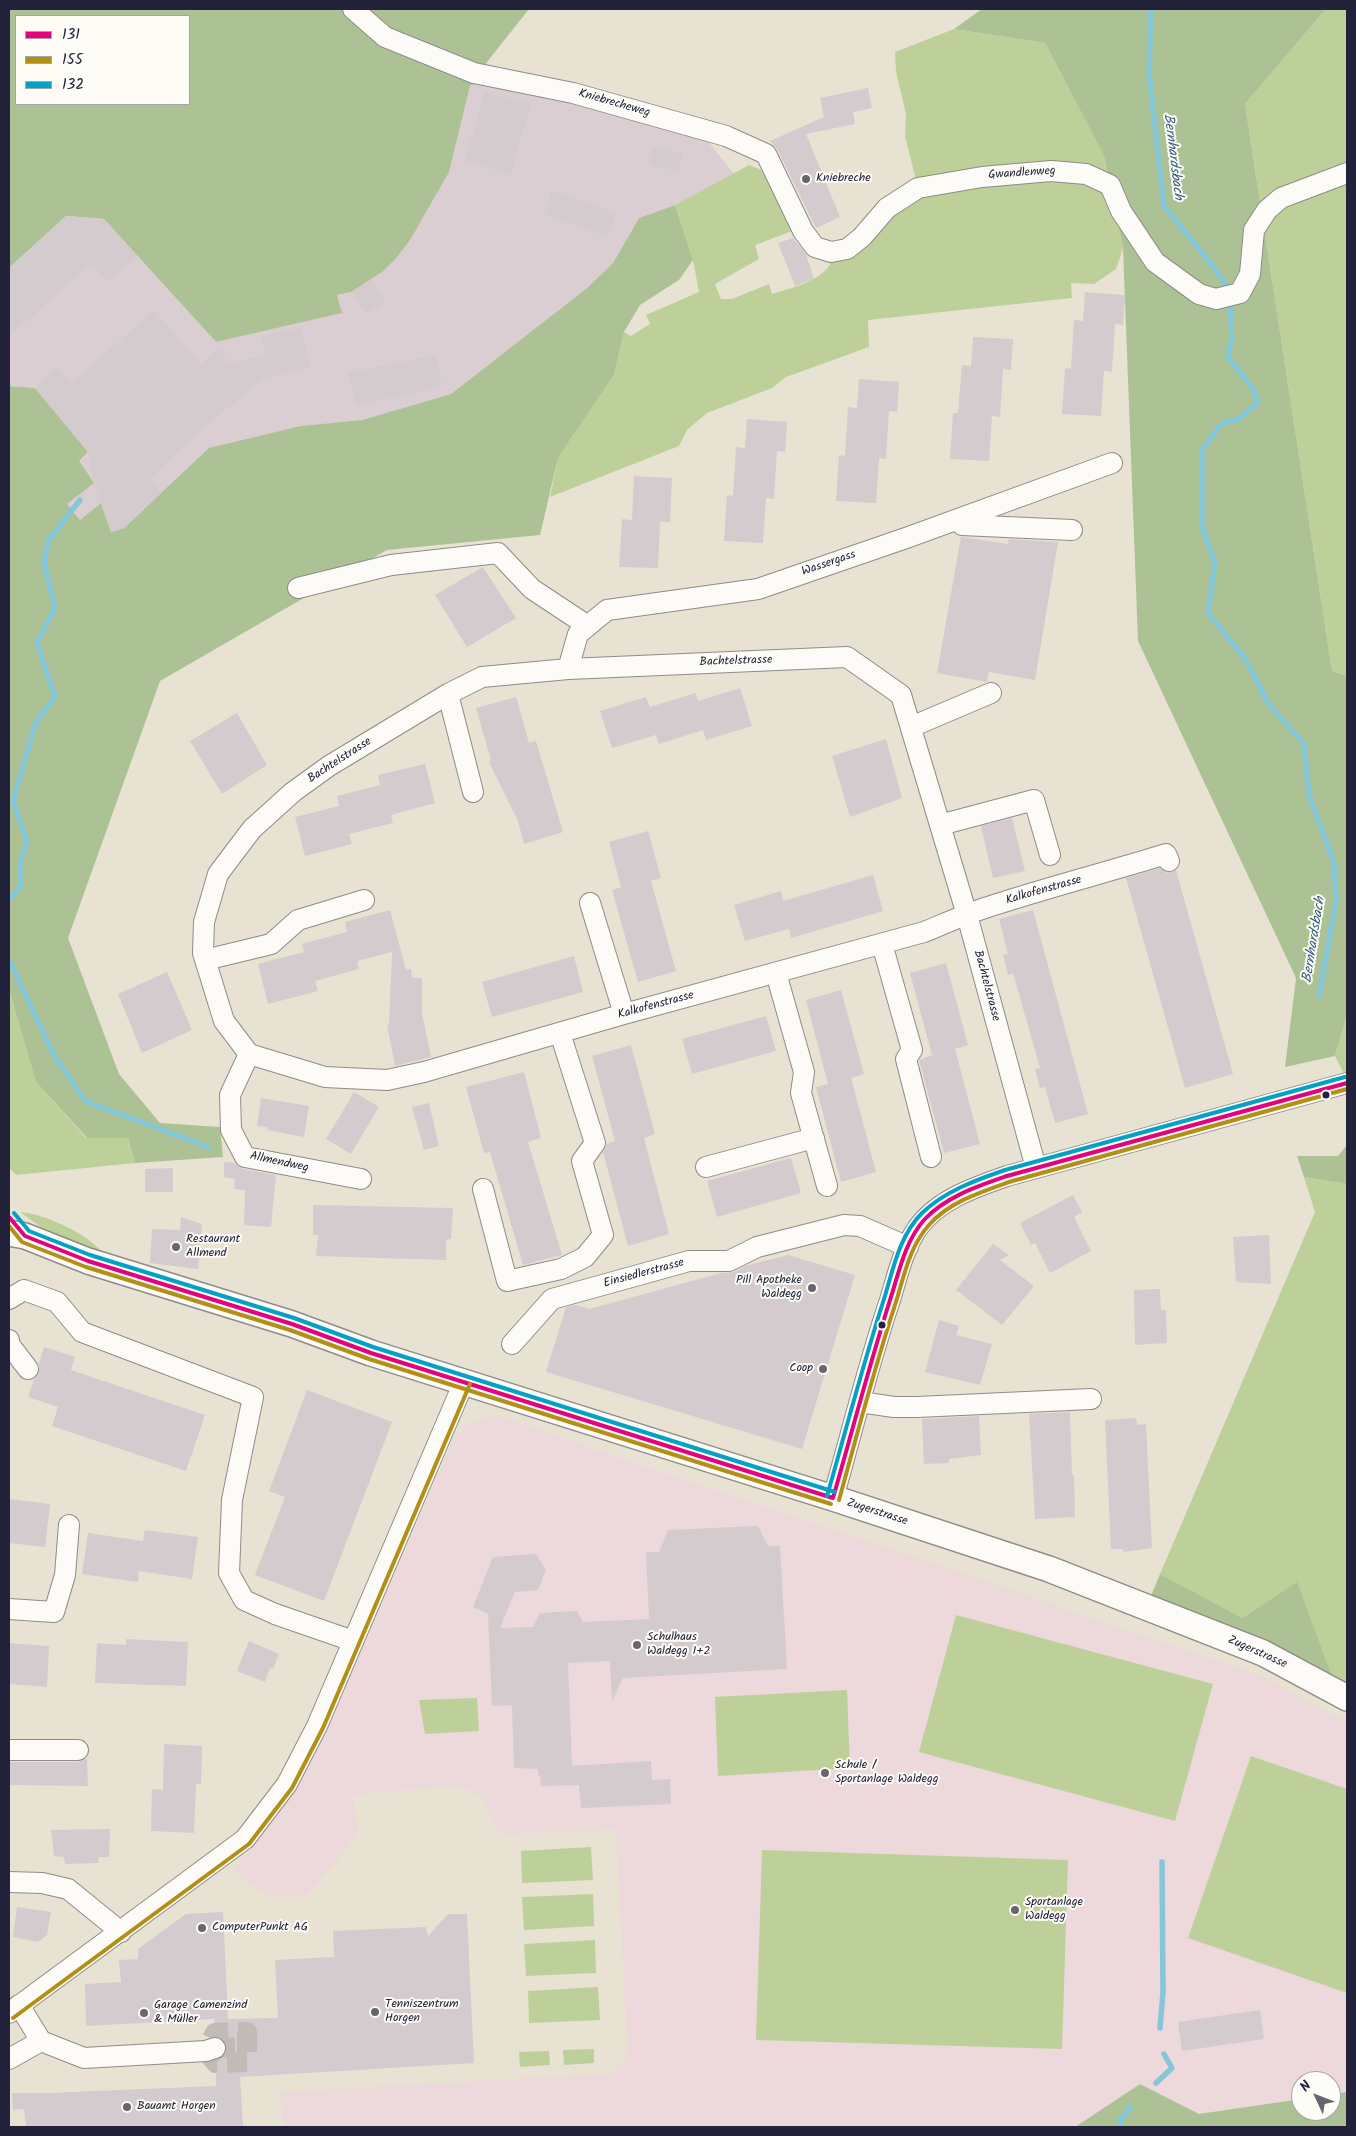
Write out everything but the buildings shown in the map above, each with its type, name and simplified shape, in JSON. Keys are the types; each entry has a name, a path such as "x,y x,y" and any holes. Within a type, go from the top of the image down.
{"main road":[{"name":"Zugerstrasse","path":"9,1217 17,1234 88,1261 292,1324 371,1353 833,1498 1050,1570 1263,1653 1347,1698"}],"street":[{"name":"Kniebrecheweg","path":"353,9 385,37 474,73 583,96 726,136 766,154 803,231 815,246 831,252"},
{"name":"Gwandlenweg","path":"831,252 846,249 862,237 887,208 918,188 982,177 1052,171 1086,174 1110,185 1121,211 1155,262 1199,294 1216,299 1240,292 1250,274 1254,230 1267,210 1281,198 1347,173"},
{"name":"Wassergass","path":"568,668 578,634 607,610 758,588 958,519 1112,463"},
{"path":"958,519 962,525 1072,530"},
{"path":"298,588 391,565 498,553 532,589 588,626"},
{"name":"Bachtelstrasse","path":"204,957 204,922 218,874 252,829 293,792 329,766 448,694 482,677 568,668 848,657 901,695 966,915 1036,1168"},
{"path":"911,727 991,693"},
{"path":"448,694 473,792"},
{"path":"940,825 1034,800 1050,855"},
{"name":"Kalkofenstrasse","path":"249,1054 325,1077 387,1080 424,1072 624,1014 882,944 924,932 990,906 1168,858"},
{"path":"249,1054 224,1021 204,957 271,944 298,920 364,900"},
{"path":"590,904 624,1014"},
{"path":"882,944 912,1050 906,1058 931,1157"},
{"path":"776,973 804,1072 801,1093 827,1186"},
{"path":"483,1189 507,1281 561,1269 585,1257 604,1235 582,1161 595,1144 560,1034"},
{"name":"Allmendweg","path":"249,1054 230,1095 231,1130 245,1157 360,1179"},
{"path":"833,1498 881,1325 908,1247 917,1229 943,1204 980,1186 1036,1168 1347,1082"},
{"path":"706,1167 814,1138"},
{"name":"Einsiedlerstrasse","path":"512,1344 552,1299 689,1261 729,1261 757,1247 844,1225 860,1226 908,1247"},
{"path":"9,1298 24,1290 56,1302 82,1332 254,1398 232,1500 229,1573 244,1600 312,1628 353,1641"},
{"path":"9,1340 9,1344 28,1370"},
{"path":"215,2048 206,2051 84,2058 40,2041 14,2009 246,1839 287,1784 317,1726 464,1382"},
{"path":"860,1402 894,1407 918,1407 1091,1399"},
{"path":"9,1609 54,1612 65,1575 69,1525"},
{"path":"9,1750 78,1750"},
{"path":"9,1882 42,1883 68,1889 121,1932"},
{"path":"9,2060 40,2041"}],"shaded area":[{"path":"479,82 576,104 707,140 734,174 675,205 639,218 613,263 587,288 451,394 362,420 301,426 150,503 124,528 111,532 101,504 80,520 67,504 79,461 88,453 35,388 9,386 9,268 66,216 104,219 216,342 341,313 337,295 351,292 382,272 449,172 470,86"},
{"name":"Schule / Sportanlage Waldegg","path":"497,1416 1255,1673 1347,1722 1347,2092 1341,2093 1341,2071 1291,2071 1291,2100 1199,2114 1140,2084 1075,2127 284,2127 279,2092 610,2074 628,2055 616,1830 499,1834 482,1798 461,1785 353,1795 358,1831 336,1862 305,1896 269,1896 233,1871 260,1837 311,1761 454,1439 470,1423"}],"green space":[{"path":"9,9 529,9 487,62 479,82 470,86 449,172 410,240 382,272 351,292 337,295 342,313 216,342 104,219 66,216 9,268"},
{"path":"982,9 1326,9 1245,104 1332,671 1347,676 1347,1015 1335,1056 1285,1067 1296,978 1138,641 1123,248 1104,156 1045,43 954,29"},
{"path":"1326,9 1347,9 1347,676 1332,671 1245,104"},
{"path":"954,29 1045,43 1104,156 1123,248 1116,269 1094,284 1071,283 1072,298 868,320 869,347 786,377 772,388 707,413 687,430 679,446 550,497 558,458 614,375 624,332 631,336 650,324 646,315 699,292 693,260 675,205 749,165 761,170 771,181 795,230 755,245 759,259 715,284 721,299 732,299 769,284 772,294 798,286 815,278 828,267 833,259 918,188 905,136 906,114 896,72 895,52"},
{"path":"675,205 693,260 679,280 640,305 624,332 614,375 558,458 540,535 387,550 160,681 68,938 119,1074 160,1123 220,1127 223,1157 135,1163 128,1138 87,1138 36,1082 9,990 9,386 35,388 88,452 79,461 94,483 67,504 80,520 101,503 111,532 124,528 209,448 301,426 362,420 451,394 587,288 613,263 639,218"},
{"path":"9,990 36,1082 86,1138 128,1138 135,1163 16,1175 9,1168"},
{"path":"1347,1015 1347,1080 1335,1056"},
{"path":"1347,1145 1347,1184 1304,1177 1297,1156 1338,1156"},
{"path":"1304,1177 1347,1184 1347,1698 1243,1618 1160,1574 1315,1212"},
{"path":"20,1212 40,1216 63,1225 85,1237 100,1250 97,1254 45,1230"},
{"path":"1160,1574 1243,1618 1297,1582 1338,1693 1143,1615"},
{"path":"956,1615 1213,1684 1175,1821 919,1752"},
{"path":"847,1690 850,1768 718,1776 715,1697"},
{"path":"477,1698 479,1731 425,1734 419,1700"},
{"path":"1251,1756 1347,1789 1347,1993 1188,1938"},
{"path":"591,1847 593,1880 522,1883 521,1851"},
{"path":"762,1850 1068,1860 1062,2049 756,2040"},
{"path":"593,1894 594,1926 524,1930 522,1897"},
{"path":"595,1940 596,1973 526,1976 524,1944"},
{"path":"598,1987 600,2020 529,2023 528,1991"},
{"path":"594,2049 594,2063 564,2065 563,2050"},
{"path":"549,2051 550,2065 520,2067 519,2052"},
{"path":"1140,2084 1199,2114 1291,2100 1291,2121 1341,2121 1341,2093 1347,2092 1347,2127 1075,2127"}],"waterway":[{"name":"Bernhardsbach","path":"1151,9 1149,72 1164,206 1212,265 1228,288"},
{"name":"Bernhardsbach","path":"1230,307 1232,340 1227,356 1253,389 1258,402 1239,419 1221,424 1202,450 1202,527 1215,563 1208,613 1246,660 1268,703 1304,744 1309,795 1334,863 1336,901 1319,996"},
{"path":"9,900 20,887 20,864 27,841 13,801 36,722 55,697 37,643 55,607 44,563 48,541 80,500"},
{"path":"9,960 54,1055 85,1101 208,1147"},
{"path":"1160,2028 1163,1992 1162,1862"},
{"path":"1156,2083 1172,2068 1164,2054"},
{"path":"1122,2127 1120,2120 1131,2107"}],"tunnel":[{"path":"247,2032 247,2062 216,2063 206,2051 215,2033 247,2032"},
{"path":"215,2048 247,2047"}],"transit line":[{"name":"132","path":"827,1496 898,1254 914,1222 931,1205 961,1187 1005,1170 1345,1077"},
{"name":"131","path":"833,1498 903,1258 917,1229 932,1212 962,1193 1007,1176 1347,1083"},
{"name":"155","path":"839,1500 908,1263 922,1234 937,1217 966,1199 1009,1182 1347,1089"},
{"name":"132","path":"14,1213 29,1231 90,1255 294,1318 373,1347 835,1492"},
{"name":"131","path":"9,1217 25,1236 88,1261 292,1324 371,1353 833,1498"},
{"name":"155","path":"9,1226 22,1242 86,1267 290,1330 369,1359 831,1504"},
{"name":"155","path":"13,2018 249,1844 292,1788 323,1728 470,1384"}],"place":[{"name":"Kniebreche","path":"806,179"},
{"name":"Restaurant Allmend","path":"176,1247"},
{"name":"Pill Apotheke Waldegg","path":"812,1288"},
{"name":"Coop","path":"823,1369"},
{"name":"Schulhaus Waldegg 1+2","path":"637,1645"},
{"name":"Schule / Sportanlage Waldegg","path":"825,1773"},
{"name":"Sportanlage Waldegg","path":"1015,1910"},
{"name":"ComputerPunkt AG","path":"202,1928"},
{"name":"Tenniszentrum Horgen","path":"375,2012"},
{"name":"Garage Camenzind & Müller","path":"144,2013"},
{"name":"Bauamt Horgen","path":"127,2107"}]}
